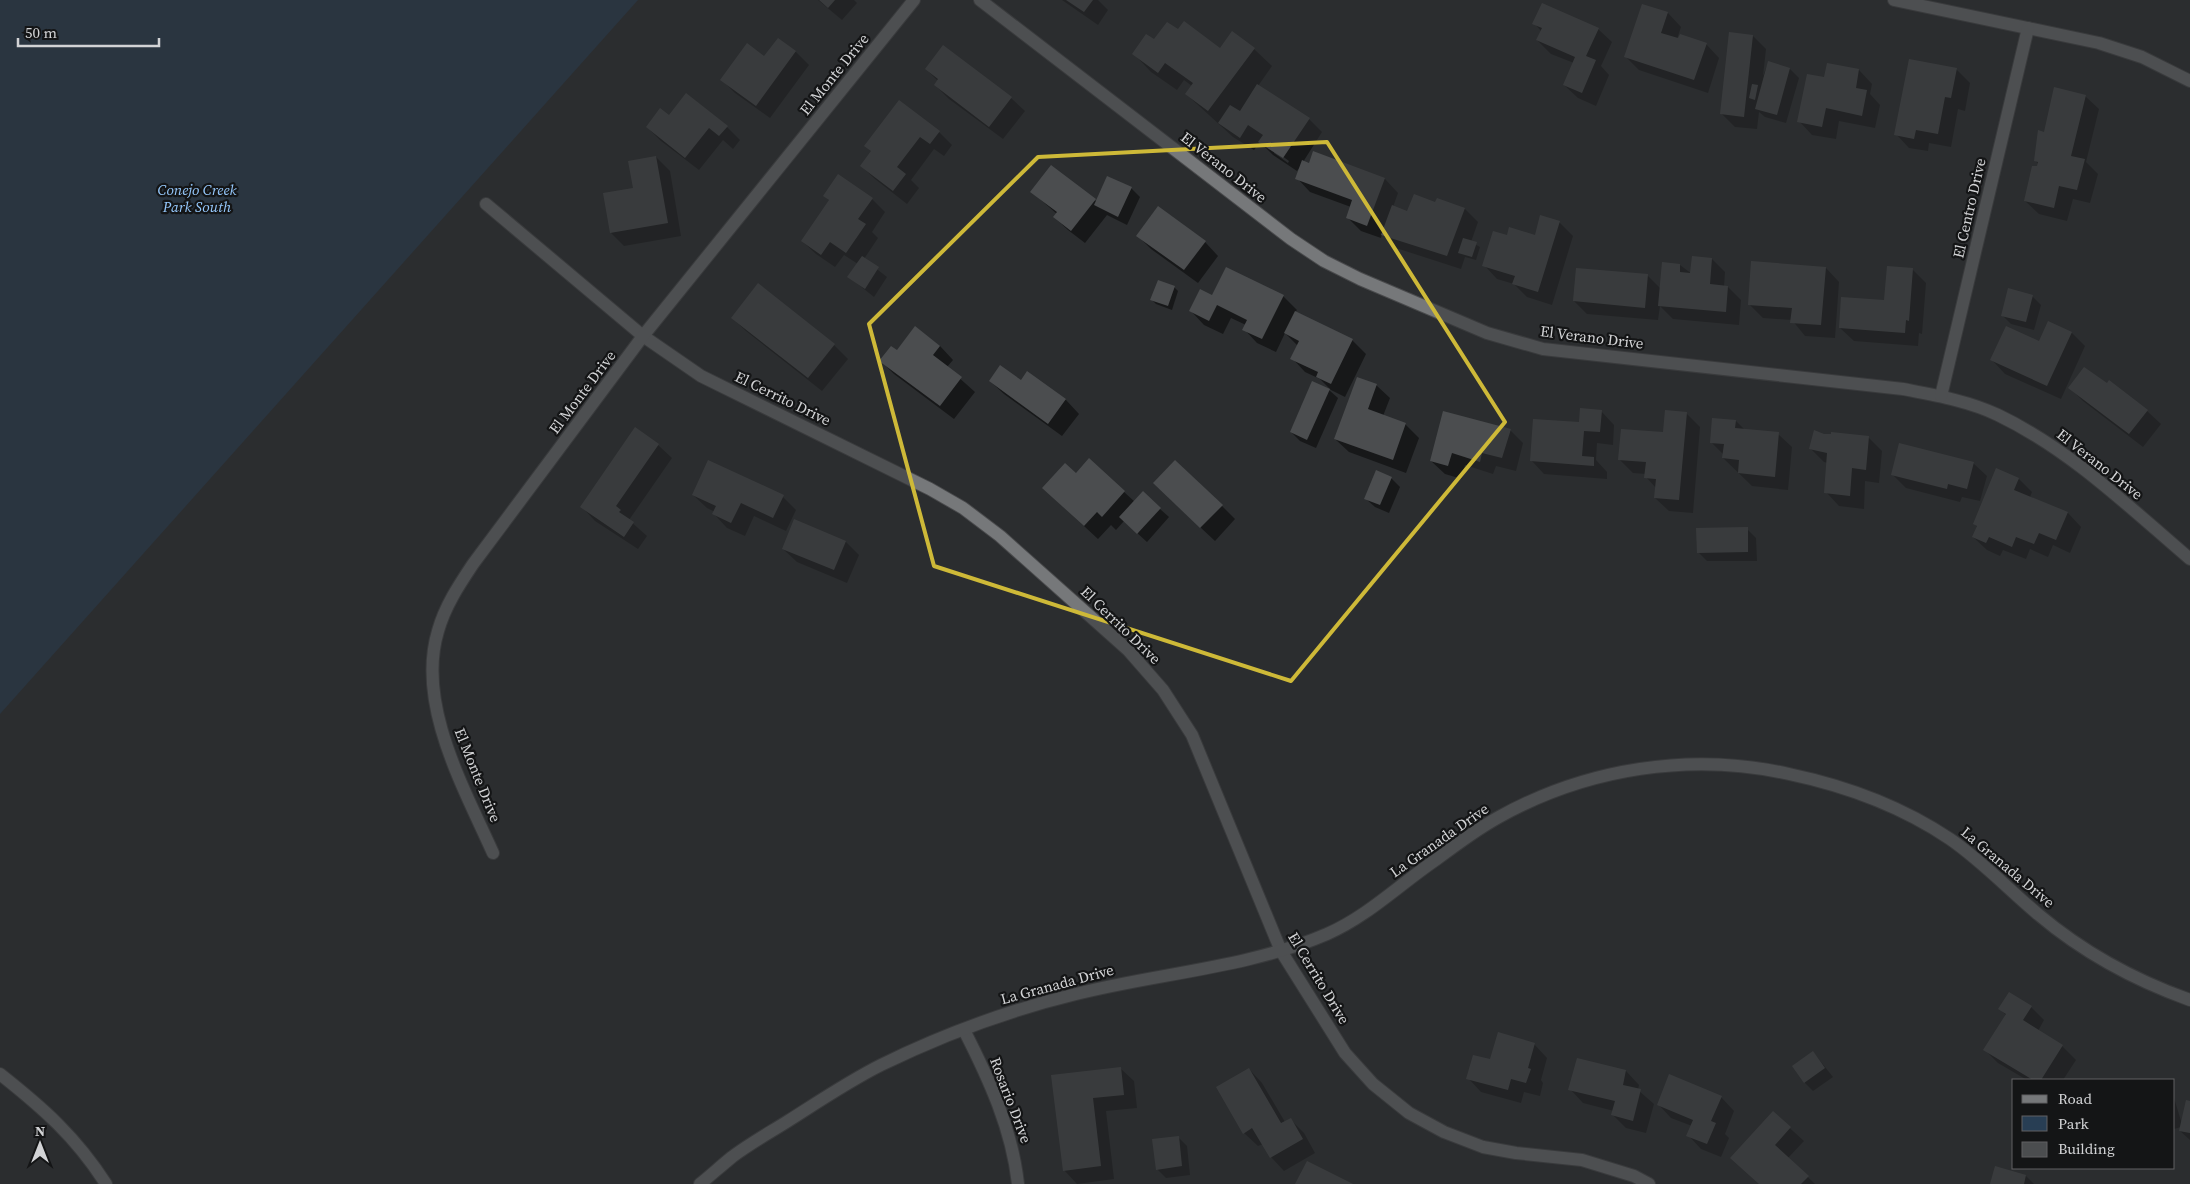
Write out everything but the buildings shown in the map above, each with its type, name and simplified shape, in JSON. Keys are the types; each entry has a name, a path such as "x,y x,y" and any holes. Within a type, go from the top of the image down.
{"street":[{"name":"El Monte Drive","path":"492,853 449,753 436,710 432,670 437,632 451,599 473,564 644,336 914,0"},
{"name":"El Verano Drive","path":"980,0 1291,239 1311,253 1360,279 1478,329 1543,349 1902,389 1941,396 1997,414 2052,444 2082,467 2190,559"},
{"path":"1894,0 2099,43 2142,57 2190,81"},
{"name":"El Centro Drive","path":"1941,396 2028,28"},
{"name":"El Cerrito Drive","path":"486,204 644,336 701,376 930,489 963,508 1000,536 1128,650 1163,690 1192,735 1281,951 1345,1052 1373,1084 1409,1113 1444,1132 1483,1147 1516,1153 1582,1160 1634,1176 1649,1184"},
{"name":"La Granada Drive","path":"700,1184 734,1155 879,1066 993,1018 1074,994 1281,951 1329,933 1368,911 1434,860 1497,818 1548,793 1600,777 1648,767 1697,763 1734,765 1786,773 1831,783 1870,797 1912,817 1977,859 2037,914 2072,941 2109,965 2149,985 2190,1000"},
{"name":"Rosario Drive","path":"964,1030 1006,1122 1015,1155 1018,1184"},
{"path":"0,1074 43,1108 71,1136 106,1184"}],"highlighted area":[{"path":"1327,142 1505,422 1291,681 934,566 869,324 1038,157"}],"green space":[{"name":"Conejo Creek Park South","path":"0,0 638,0 0,714"}]}
